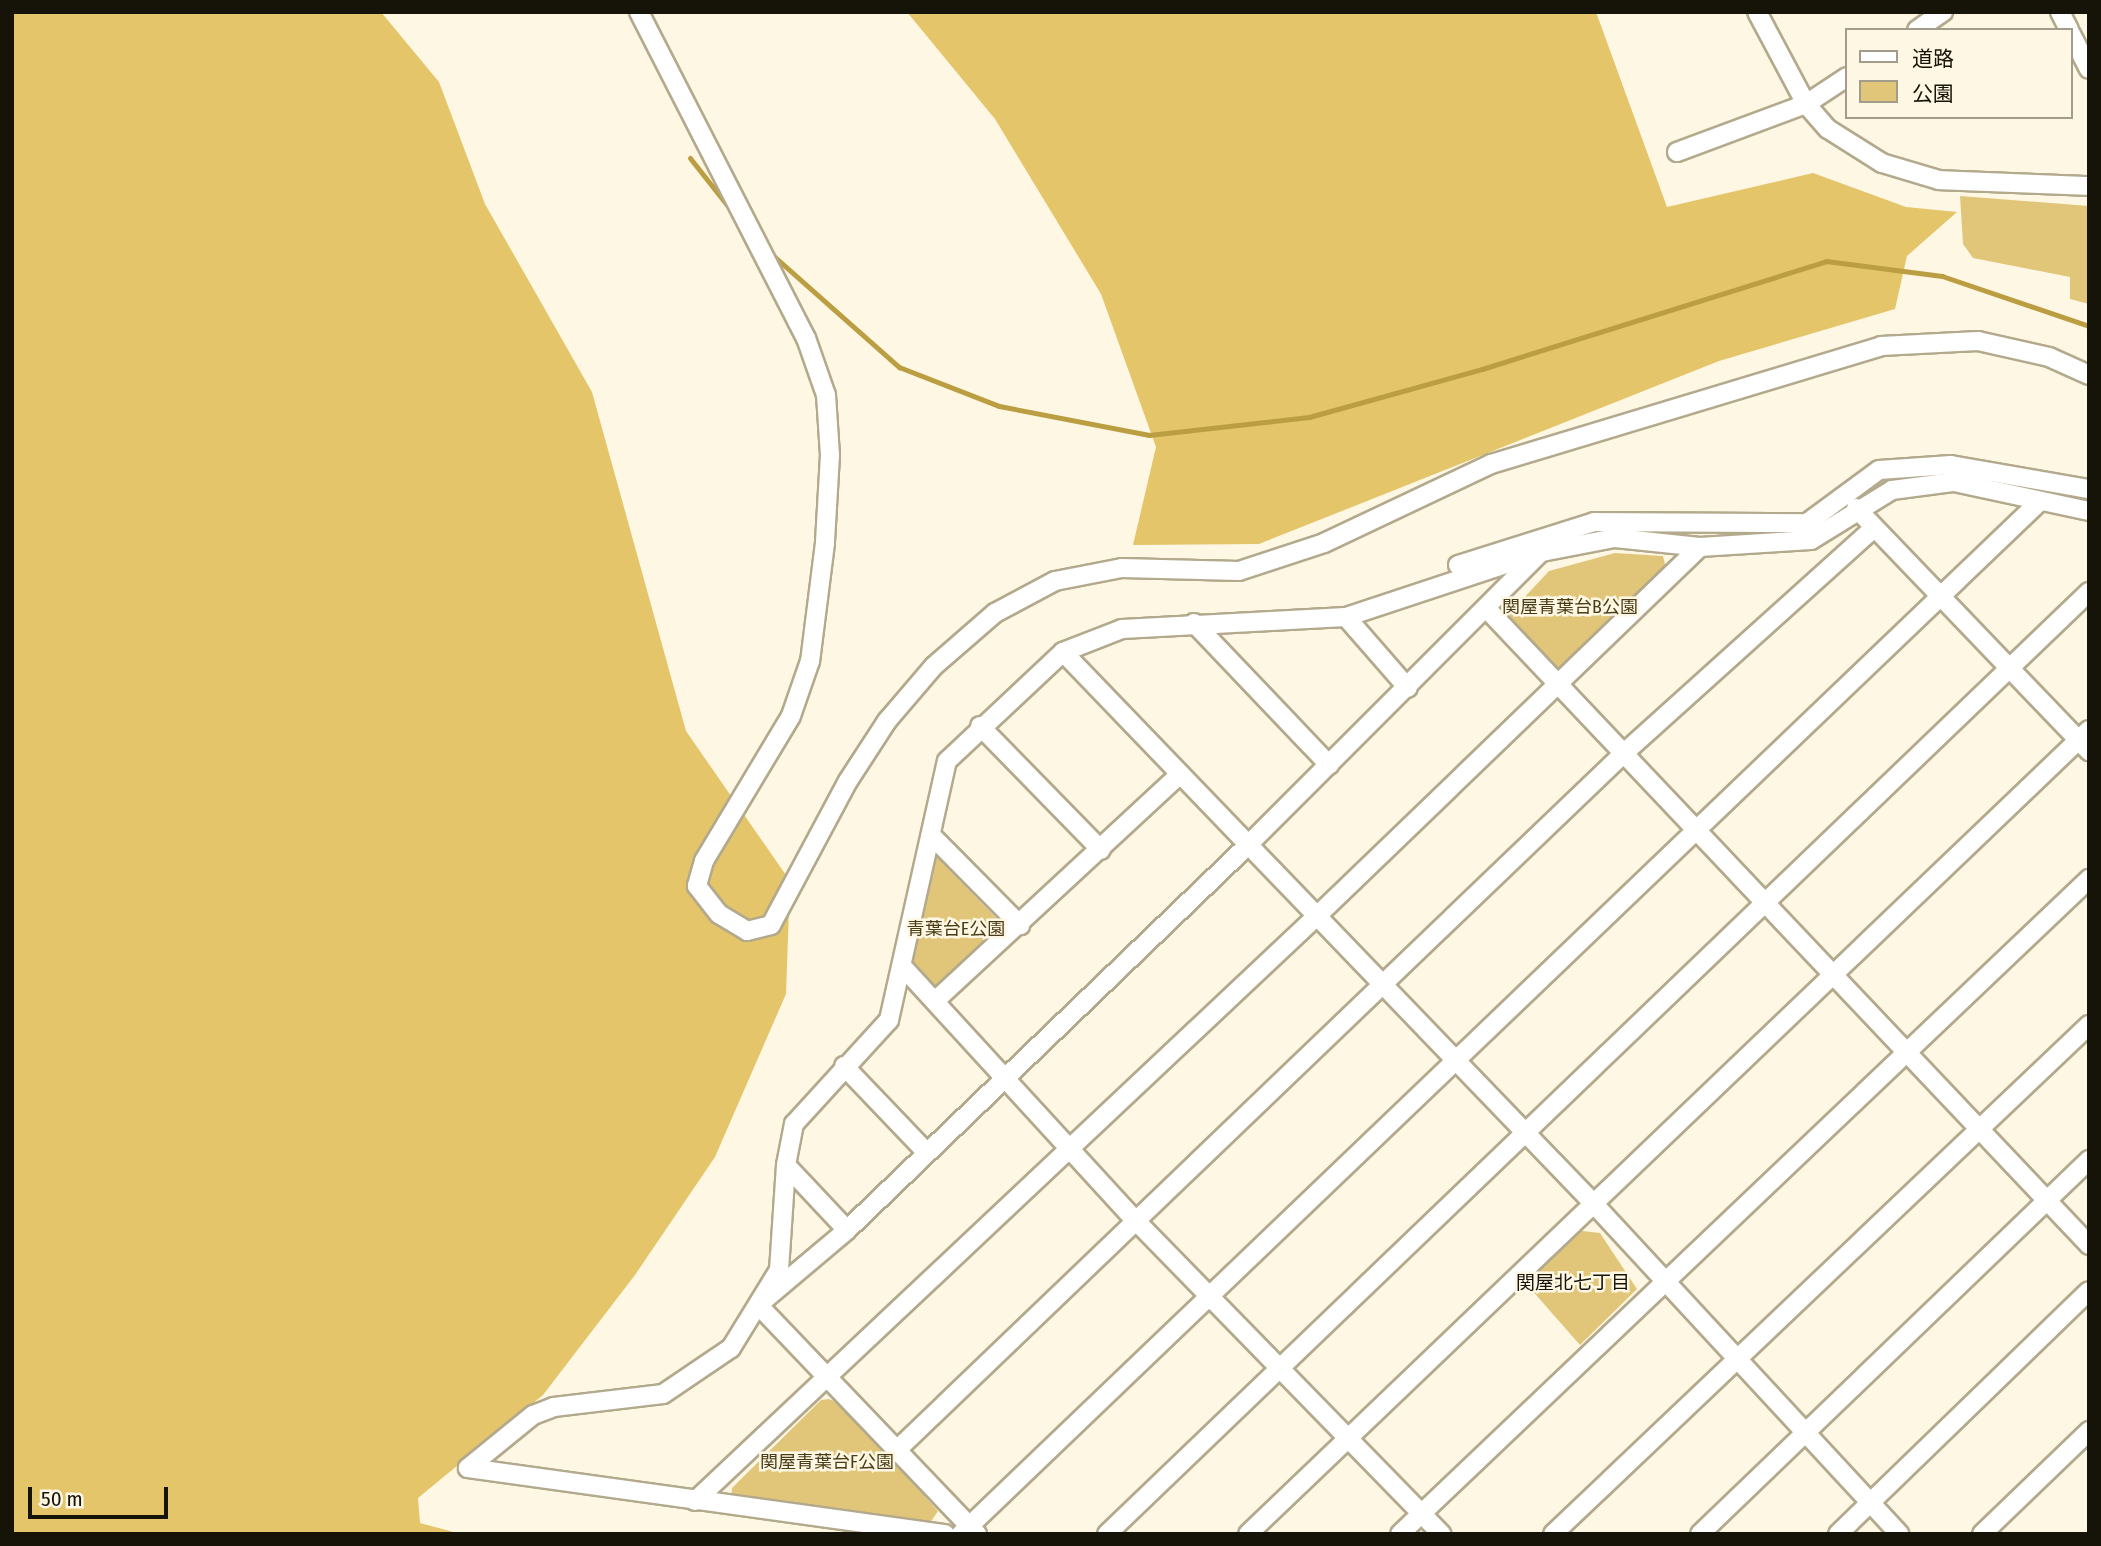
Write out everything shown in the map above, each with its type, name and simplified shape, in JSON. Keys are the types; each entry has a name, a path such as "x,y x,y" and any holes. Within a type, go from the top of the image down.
{"street":[{"path":"639,12 737,209 806,338 826,395 830,455 810,661 791,716 704,861 697,886 719,914 747,931 771,925 848,781 887,720 926,675 995,613 1055,581 1122,568 1239,572 1324,543 1491,464 1881,346 1978,341 2049,357 2089,375"},
{"path":"1757,12 1806,104 1855,148 1912,174 2089,186"},
{"path":"1920,28 1943,12"},
{"path":"2060,12 2068,28"},
{"path":"2073,38 2089,69"},
{"path":"1676,152 1806,104 1846,78"},
{"path":"1458,565 1594,522 1807,523 1879,470 1951,465 2089,489"},
{"path":"945,1534 468,1468 533,1415 554,1407 663,1394 691,1379 731,1348 779,1270 786,1165 794,1124 844,1066 889,1020 947,761 980,726 1063,652 1122,629 1194,623 1346,617 1542,552 1615,538 1700,547 1811,540 1856,508 1892,490 1954,482 2089,511"},
{"path":"758,1305 899,1448 969,1531 1209,1295 1945,597 2040,501"},
{"path":"1248,1534 1835,972 2085,740 2010,668 1945,597 1856,508"},
{"path":"899,1448 1384,987 1623,754 1874,528"},
{"path":"695,1501 1318,915 1700,547"},
{"path":"758,1305 847,1230 1248,845 1542,552"},
{"path":"1107,1534 2089,592"},
{"path":"1487,608 1555,684 1698,832 1769,901 1903,1050 2089,1245"},
{"path":"1346,617 1408,688"},
{"path":"1194,623 1329,765"},
{"path":"1063,652 1318,915 1454,1062 1593,1203 1900,1534"},
{"path":"980,726 1101,850"},
{"path":"935,1001 1180,774"},
{"path":"931,835 1020,925"},
{"path":"1400,1534 1903,1050 2089,879"},
{"path":"903,967 1138,1222 1283,1367 1442,1534"},
{"path":"1553,1534 2089,1025"},
{"path":"844,1066 927,1153"},
{"path":"1700,1534 2089,1160"},
{"path":"786,1165 847,1230"},
{"path":"1838,1534 2089,1291"},
{"path":"1982,1534 2089,1431"}],"green space":[{"path":"1960,196 2089,206 2089,304 2070,299 2070,277 1973,258 1963,244"},
{"name":"関屋青葉台B公園","path":"1615,553 1663,556 1667,572 1555,676 1505,623 1507,616 1549,571"},
{"name":"青葉台E公園","path":"934,854 1002,924 1002,938 941,990 930,987 912,967"},
{"path":"1574,1230 1600,1233 1637,1289 1580,1345 1523,1280"},
{"name":"関屋青葉台F公園","path":"829,1399 841,1404 938,1511 930,1523 731,1500 732,1488 821,1400"}],"shaded area":[{"path":"12,12 381,12 439,82 485,204 592,392 686,731 790,881 786,994 715,1157 635,1275 543,1395 418,1498 420,1523 461,1534 12,1534"},
{"path":"907,12 1596,12 1667,207 1813,173 1906,207 1957,212 1907,256 1895,309 1719,361 1259,544 1133,545 1156,447 1101,294 995,119"}],"waterway":[{"path":"690,158 734,214"},
{"path":"769,252 899,367 999,406 1149,435 1309,417 1482,369 1826,261 1942,276 2089,326"}],"district":[{"name":"関屋北七丁目","path":"1573,1283"}]}
